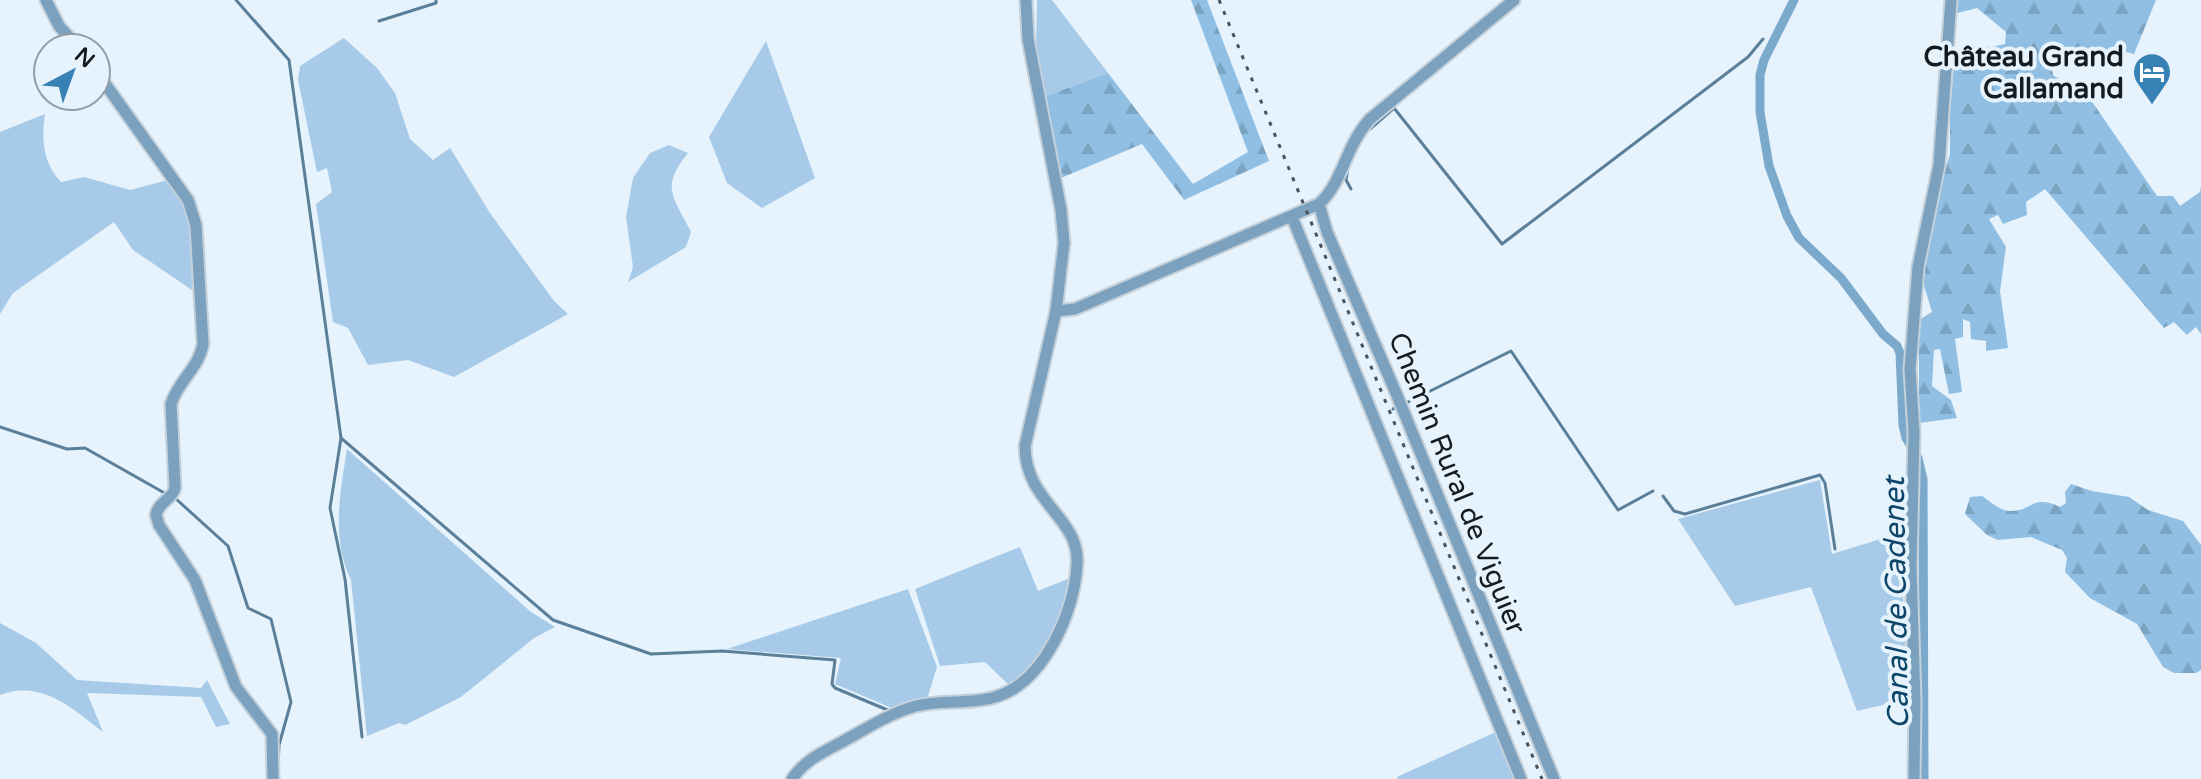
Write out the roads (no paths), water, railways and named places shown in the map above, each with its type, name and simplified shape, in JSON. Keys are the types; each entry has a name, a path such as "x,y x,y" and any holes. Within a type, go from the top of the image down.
{"street":[{"path":"46,0 64,32"},
{"path":"792,779 816,756 907,709 931,703 985,700 1008,692 1038,665 1055,642 1065,618 1077,567 1076,543 1031,480 1025,457 1063,268 1061,210 1028,39 1026,0"},
{"path":"1056,311 1075,309 1319,204 1333,189 1349,148 1370,119 1514,0"},
{"path":"1914,779 1910,369 1915,290 1939,165 1951,0"},
{"path":"112,93 182,189 196,225 203,344 199,359 175,393 171,404 176,483 171,496 156,510 157,520 195,580 236,687 272,734 273,779"},
{"name":"Chemin Rural de Viguier","path":"1319,204 1327,232 1554,779"},
{"path":"1292,217 1521,779"}],"waterway":[{"path":"236,0 289,60 341,438 553,620 651,654 722,651 835,660 832,684 835,688 890,711"},
{"path":"379,21 436,3 436,0"},
{"name":"Canal de Cadenet","path":"1794,0 1764,60 1760,75 1760,112 1769,166 1787,216 1799,238 1841,278 1900,353 1903,425 1906,438 1918,458 1923,479 1924,779"},
{"path":"1369,130 1394,108 1502,244 1748,57 1763,39"},
{"path":"1348,167 1346,180 1351,189"},
{"path":"1406,403 1511,351 1618,510 1653,491"},
{"path":"0,427 67,449 85,448 168,495"},
{"path":"341,438 330,508 345,579 362,737"},
{"path":"1663,496 1674,511 1685,514 1820,475 1825,483 1835,549"},
{"path":"175,498 228,546 248,608 271,619 291,702 279,745 278,769"}],"railway":[{"path":"1219,0 1542,779"}],"place":[{"name":"Château Grand Callamand","path":"2152,106"}]}
